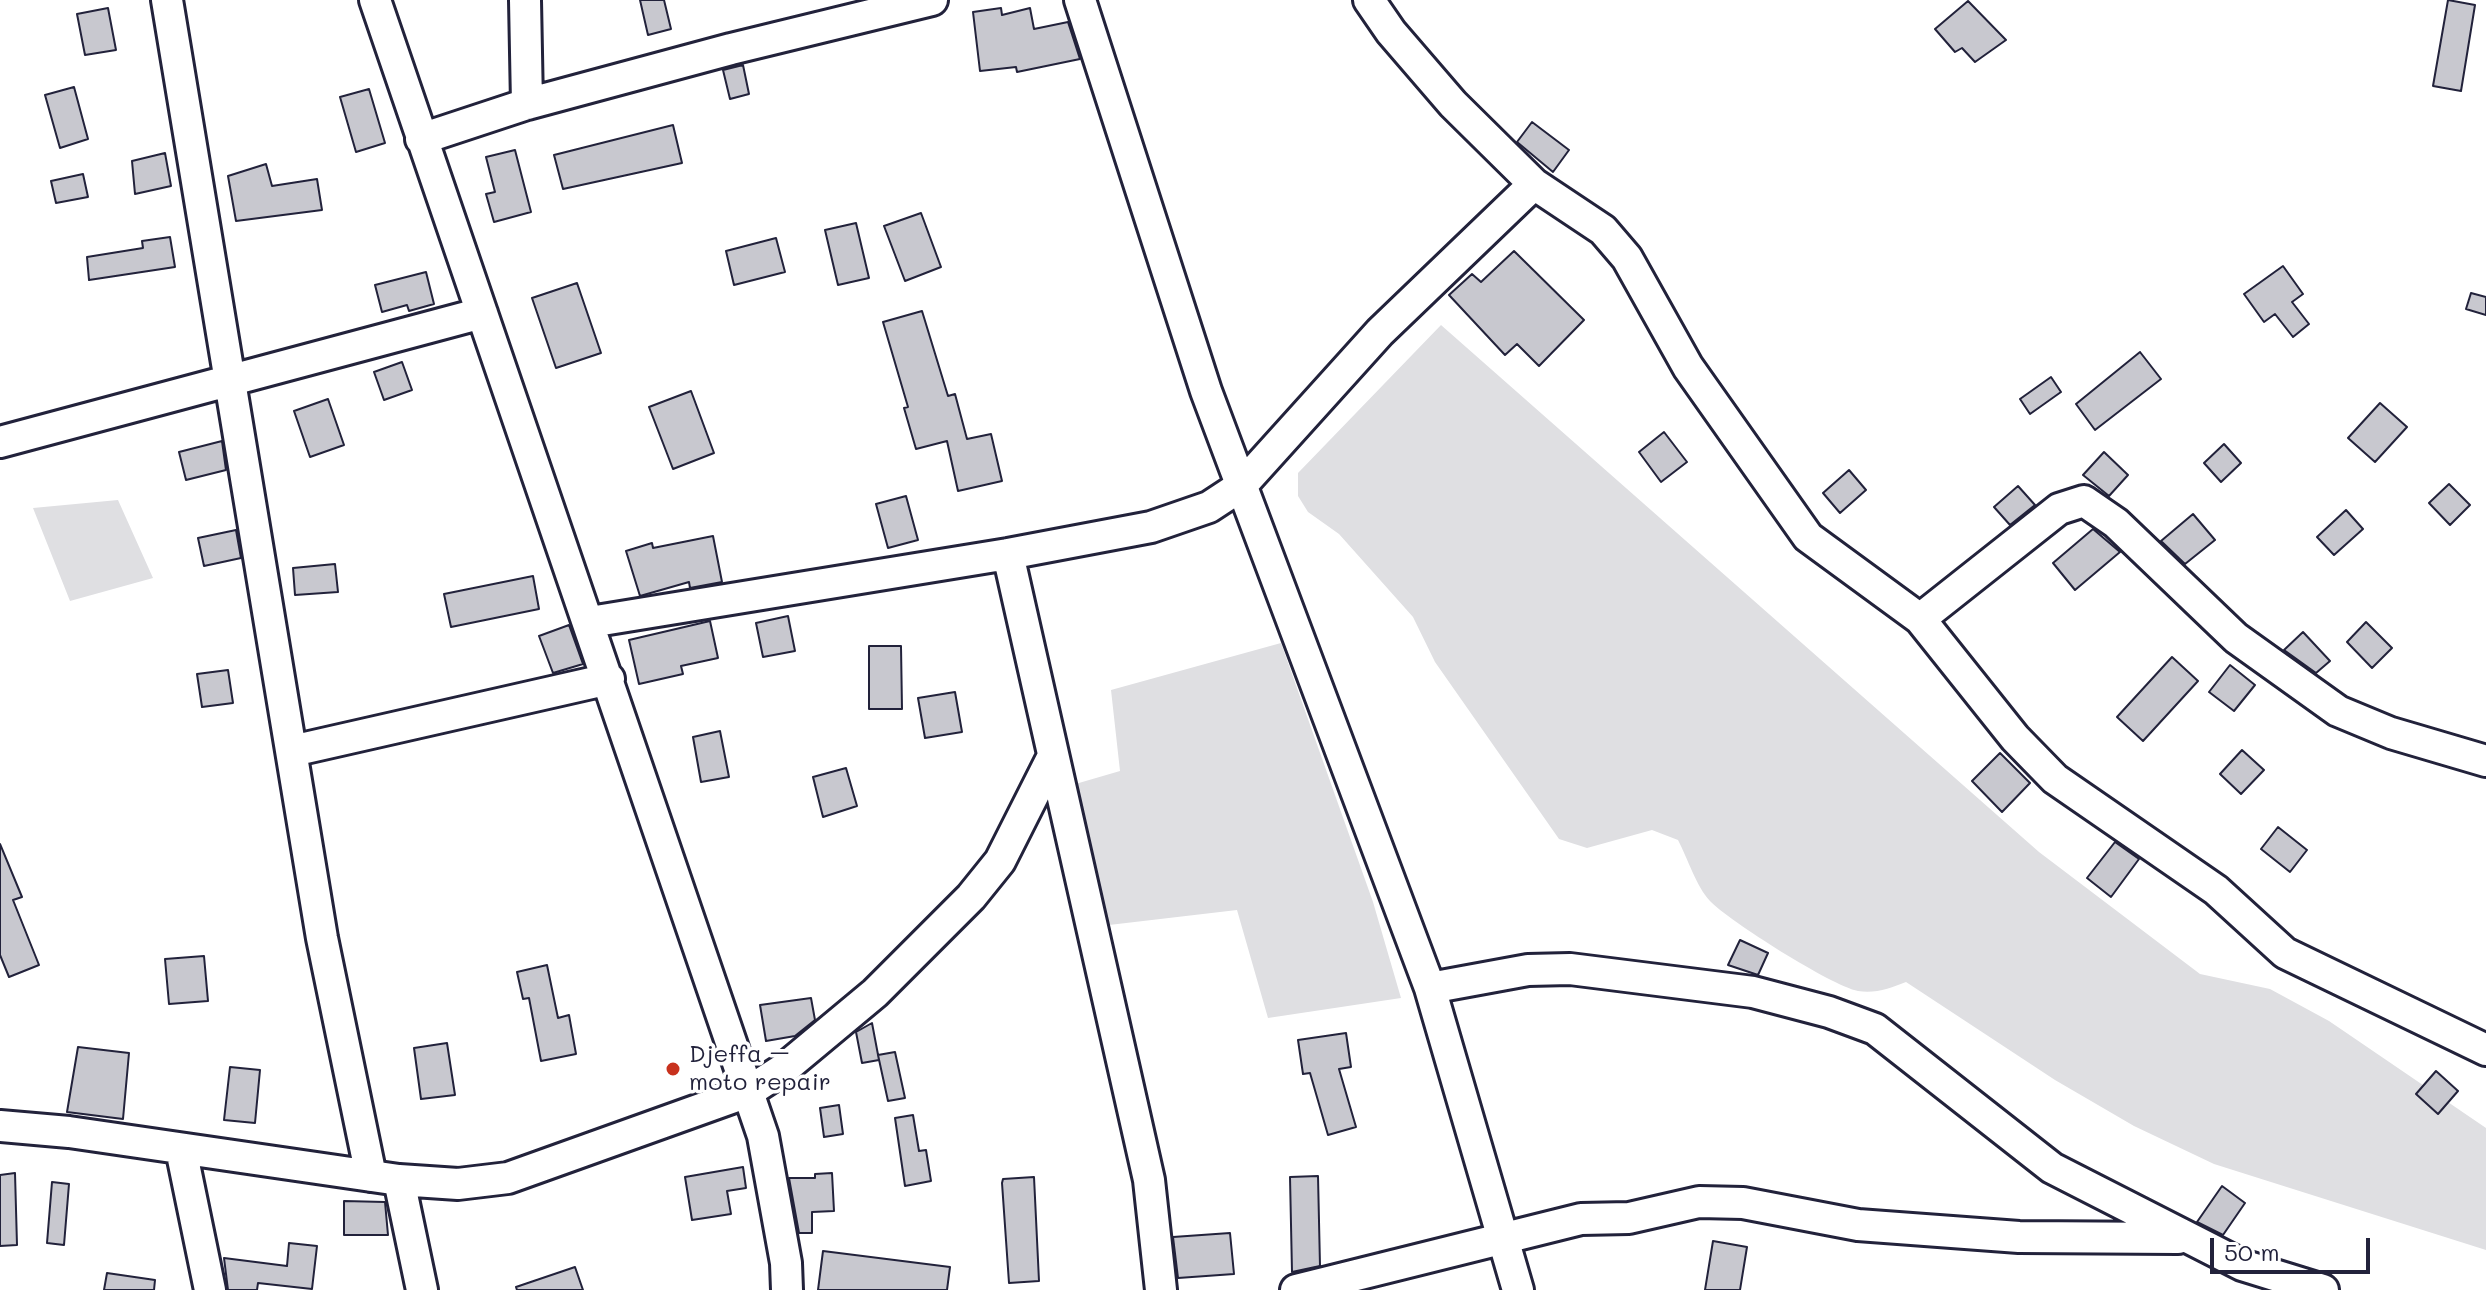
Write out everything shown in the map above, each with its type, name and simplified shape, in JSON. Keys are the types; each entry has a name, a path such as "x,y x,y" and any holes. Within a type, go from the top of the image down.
{"street":[{"path":"167,0 322,938 385,1178 422,1290"},
{"path":"375,0 590,622 748,1092 774,1186 787,1290"},
{"path":"525,0 527,104"},
{"path":"421,139 527,104 932,0"},
{"path":"1080,0 1206,391 1430,988 1518,1290"},
{"path":"1369,0 1453,104 1534,184 1603,230 1627,258 1688,367 1808,537 1920,619 2015,738 2055,779 2216,890 2285,953 2486,1050"},
{"path":"590,622 1008,554 1151,527 1209,507 1241,486 1380,332 1534,184"},
{"path":"0,442 482,313"},
{"path":"1920,619 1943,605 2059,509 2084,501 2116,523 2236,638 2338,711 2391,733 2486,761"},
{"path":"1008,554 1149,1180 1161,1290"},
{"path":"292,751 609,679"},
{"path":"0,1126 385,1178 458,1184 508,1178 748,1092 785,1068 875,993 971,897 1000,861 1053,756"},
{"path":"1430,988 1528,970 1570,969 1753,992 1829,1012 1875,1029 2052,1168 2242,1265 2323,1290"},
{"path":"181,1149 210,1290"},
{"path":"1296,1290 1581,1219 1629,1218 1699,1202 1743,1203 1858,1225 2019,1237 2188,1238"}],"shaded area":[{"path":"1441,325 2039,852 2200,974 2270,989 2329,1021 2486,1128 2486,1250 2214,1164 2134,1126 2055,1080 1906,982 1883,990 1864,992 1827,978 1758,937 1710,901 1696,880 1678,840 1652,830 1587,848 1559,839 1435,662 1413,617 1339,534 1308,512 1298,496 1298,473"},
{"path":"118,500 153,578 70,601 33,508"},
{"path":"1281,643 1373,902 1401,998 1268,1018 1237,910 1109,925 1072,785 1120,771 1111,690"}],"building":[{"path":"640,0 664,0 671,29 648,35"},
{"path":"2448,0 2475,5 2461,91 2433,86"},
{"path":"1968,1 2006,40 1975,62 1962,48 1955,52 1935,29"},
{"path":"108,8 116,50 85,55 77,14"},
{"path":"1001,8 1002,15 1030,8 1034,29 1068,22 1080,59 1017,72 1016,67 980,71 973,12"},
{"path":"743,65 749,94 730,99 723,70"},
{"path":"74,87 88,139 60,148 45,95"},
{"path":"369,89 385,143 356,152 340,97"},
{"path":"1532,122 1569,150 1553,172 1517,142"},
{"path":"673,125 682,163 563,189 554,155"},
{"path":"515,150 531,212 494,222 486,194 495,192 486,157"},
{"path":"165,153 171,186 135,194 132,161"},
{"path":"266,164 272,186 317,179 322,210 236,221 228,176"},
{"path":"83,174 88,197 56,203 51,181"},
{"path":"921,213 941,267 905,281 884,226"},
{"path":"856,223 869,278 838,285 825,230"},
{"path":"170,237 175,267 89,280 87,257 143,248 142,241"},
{"path":"776,238 785,272 734,285 726,251"},
{"path":"1514,251 1584,320 1539,366 1517,344 1505,355 1449,295 1472,274 1481,282"},
{"path":"2283,266 2303,294 2292,302 2309,324 2293,337 2275,314 2264,322 2244,294"},
{"path":"426,272 434,304 409,311 407,305 382,312 375,285"},
{"path":"577,283 601,353 556,368 532,298"},
{"path":"2471,293 2486,297 2486,315 2466,309"},
{"path":"922,311 948,396 955,394 967,439 991,434 1002,481 958,491 947,441 916,449 904,408 908,407 883,322"},
{"path":"2140,352 2161,379 2095,430 2076,404"},
{"path":"402,362 412,390 384,400 374,372"},
{"path":"2051,377 2061,392 2030,414 2020,399"},
{"path":"691,391 714,453 673,469 649,407"},
{"path":"328,399 344,445 310,457 294,411"},
{"path":"2380,403 2407,427 2375,462 2348,438"},
{"path":"1664,432 1687,462 1661,482 1639,452"},
{"path":"222,441 226,470 186,480 179,452"},
{"path":"2224,444 2241,463 2221,482 2204,463"},
{"path":"2104,452 2128,475 2109,496 2083,475"},
{"path":"1849,470 1866,490 1840,513 1823,493"},
{"path":"2449,484 2470,505 2450,525 2429,503"},
{"path":"2018,486 2035,505 2010,525 1994,507"},
{"path":"906,496 918,540 888,548 876,504"},
{"path":"2346,510 2363,529 2334,555 2317,537"},
{"path":"2193,514 2215,540 2185,564 2161,541"},
{"path":"2093,529 2120,552 2075,590 2053,563"},
{"path":"236,530 241,558 204,566 198,538"},
{"path":"713,536 722,582 690,588 689,582 640,596 626,551 652,543 653,548"},
{"path":"335,564 338,592 295,595 293,568"},
{"path":"533,576 539,609 451,627 444,594"},
{"path":"788,616 795,651 763,657 756,623"},
{"path":"710,621 718,658 681,666 683,674 639,684 629,640"},
{"path":"2366,622 2392,648 2372,668 2347,642"},
{"path":"569,625 583,664 553,673 539,636"},
{"path":"2303,632 2330,661 2316,673 2284,650"},
{"path":"869,646 901,646 902,709 869,709"},
{"path":"2172,657 2198,681 2143,741 2117,717"},
{"path":"2230,665 2255,685 2234,711 2209,692"},
{"path":"228,670 233,703 202,707 197,674"},
{"path":"955,692 962,732 925,738 918,698"},
{"path":"720,731 729,777 701,782 693,737"},
{"path":"2242,750 2264,770 2241,794 2220,774"},
{"path":"2000,753 2030,783 2002,812 1972,781"},
{"path":"846,768 857,806 823,817 813,777"},
{"path":"2278,827 2307,850 2290,872 2261,849"},
{"path":"2115,842 2139,859 2111,897 2087,878"},
{"path":"0,844 22,897 13,900 39,965 9,977 0,955"},
{"path":"1740,940 1768,953 1758,975 1728,965"},
{"path":"204,956 208,1001 169,1004 165,959"},
{"path":"547,965 558,1018 569,1015 576,1054 541,1061 529,998 523,999 517,972"},
{"path":"811,998 815,1020 795,1036 766,1041 760,1005"},
{"path":"872,1023 879,1060 862,1063 856,1032"},
{"path":"1346,1033 1351,1067 1339,1069 1356,1127 1328,1135 1310,1073 1303,1074 1298,1040"},
{"path":"447,1043 455,1095 421,1099 414,1048"},
{"path":"78,1047 129,1053 123,1119 67,1112"},
{"path":"895,1052 905,1098 888,1101 878,1055"},
{"path":"230,1067 260,1070 255,1123 224,1120"},
{"path":"2436,1071 2458,1091 2438,1114 2416,1094"},
{"path":"839,1105 843,1134 824,1137 820,1108"},
{"path":"913,1115 919,1151 926,1150 931,1181 905,1186 895,1118"},
{"path":"743,1167 746,1188 727,1191 731,1214 692,1220 685,1177"},
{"path":"15,1173 17,1245 0,1246 0,1175"},
{"path":"832,1173 834,1211 812,1212 812,1233 799,1233 789,1178 815,1178 815,1174"},
{"path":"1318,1176 1320,1266 1292,1272 1290,1177"},
{"path":"1034,1177 1039,1281 1009,1283 1002,1183 1003,1179"},
{"path":"52,1182 69,1184 64,1245 47,1243"},
{"path":"2222,1186 2245,1203 2223,1235 2197,1222"},
{"path":"344,1201 385,1202 388,1235 344,1235"},
{"path":"1230,1233 1234,1274 1178,1278 1173,1237"},
{"path":"1713,1241 1747,1247 1740,1290 1705,1290"},
{"path":"289,1243 317,1246 312,1289 258,1283 257,1290 228,1290 224,1258 287,1266"},
{"path":"823,1251 950,1267 947,1290 818,1290"},
{"path":"575,1267 583,1290 517,1290 516,1287"},
{"path":"107,1273 155,1280 154,1290 104,1290"}],"place":[{"name":"Djeffa – moto repair","path":"673,1069"}]}
